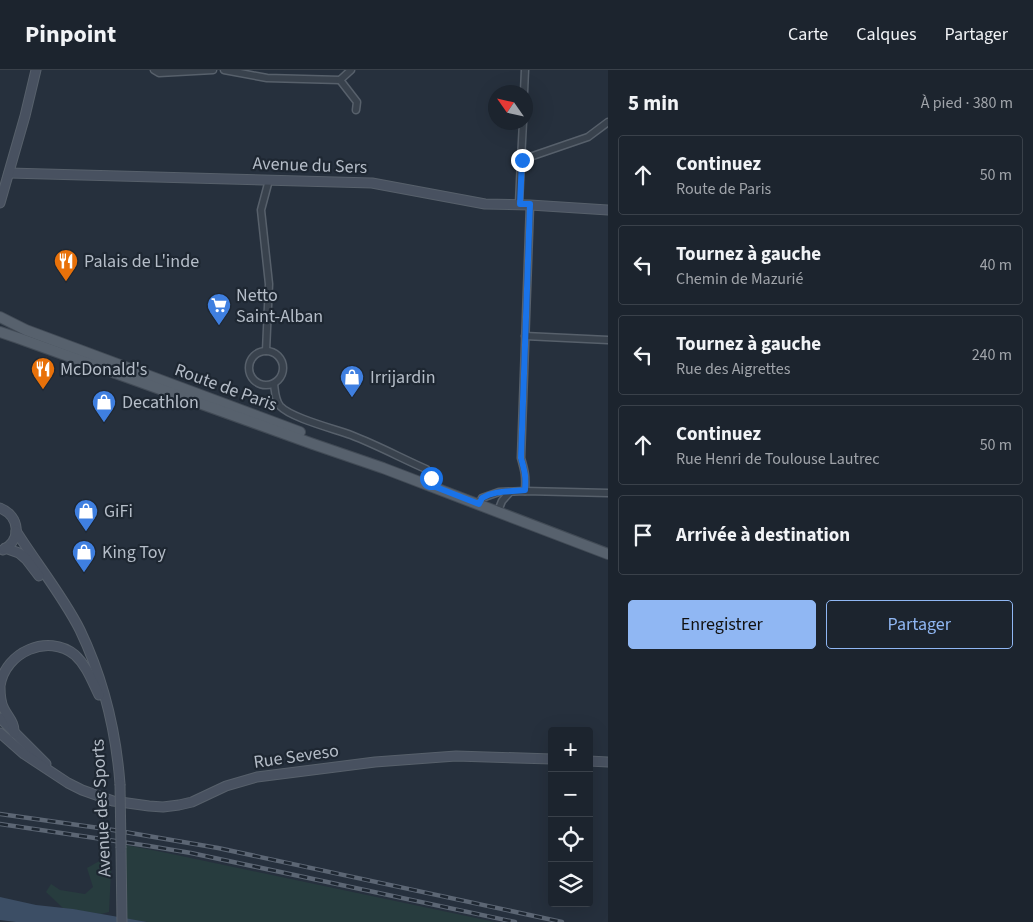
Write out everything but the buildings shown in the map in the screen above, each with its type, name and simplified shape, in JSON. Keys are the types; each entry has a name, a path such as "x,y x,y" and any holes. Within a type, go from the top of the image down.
{"main road":[{"name":"Route de Paris","path":"0,317 26,330 314,437 383,468"},
{"name":"Route de Paris","path":"0,332 428,484 608,554"}],"street":[{"path":"0,203 26,116 36,70"},
{"path":"154,70 159,73 213,70"},
{"path":"224,70 267,78 340,80 351,70"},
{"path":"524,85 525,70"},
{"path":"340,80 357,102 356,110"},
{"path":"522,160 588,137 608,122"},
{"path":"520,204 523,130"},
{"name":"Avenue du Sers","path":"9,172 372,183 484,204 530,204 608,210"},
{"path":"266,351 269,284 261,210 268,180"},
{"path":"525,490 526,477 521,458 530,204"},
{"path":"525,336 608,340"},
{"path":"266,351 276,354 283,362 284,368 279,380 269,386 254,381 249,372 251,360 255,355 266,351"},
{"path":"274,384 276,401 286,411 353,436 426,469 430,473 431,478 428,484"},
{"path":"479,504 485,496 499,492 525,490 608,492"},
{"path":"498,511 502,501 510,492"},
{"name":"Avenue des Sports","path":"0,508 5,510 14,519 16,530 79,629 92,658 105,697 118,758 120,784 122,922"},
{"path":"3,550 14,539 16,530"},
{"name":"Avenue des Sports","path":"3,550 19,553 34,568 92,658"},
{"path":"14,733 14,726 3,708 0,698 0,686 3,676 7,667 26,650 46,646 58,646 67,650 81,661 88,670 112,726"},
{"name":"Rue Seveso","path":"0,718 56,775"},
{"name":"Rue Seveso","path":"0,733 24,754 82,790 97,796 131,804 163,807 192,802 226,786 257,777 375,762 456,756 548,759"},
{"path":"593,761 608,762"}],"green space":[{"path":"121,844 495,922 147,922 122,918"},
{"path":"103,859 111,871 109,912 101,914 63,908 46,892 51,884 60,890 85,894 93,887 87,868"}],"water":[{"path":"0,897 36,905 73,909 147,922 16,922 0,920"}],"railway":[{"path":"0,814 113,830 218,848 562,922"},
{"path":"0,824 191,853 515,922"}],"place":[{"name":"Palais de L'inde","path":"66,282"},
{"name":"Netto Saint-Alban","path":"219,326"},
{"name":"McDonald's","path":"43,390"},
{"name":"Irrijardin","path":"352,398"},
{"name":"Decathlon","path":"104,423"},
{"name":"GiFi","path":"86,532"},
{"name":"King Toy","path":"84,573"}],"route":[{"path":"431,478 428,484 479,504 482,498 492,493 525,490 526,477 521,458 530,204 520,204 522,160"}]}
